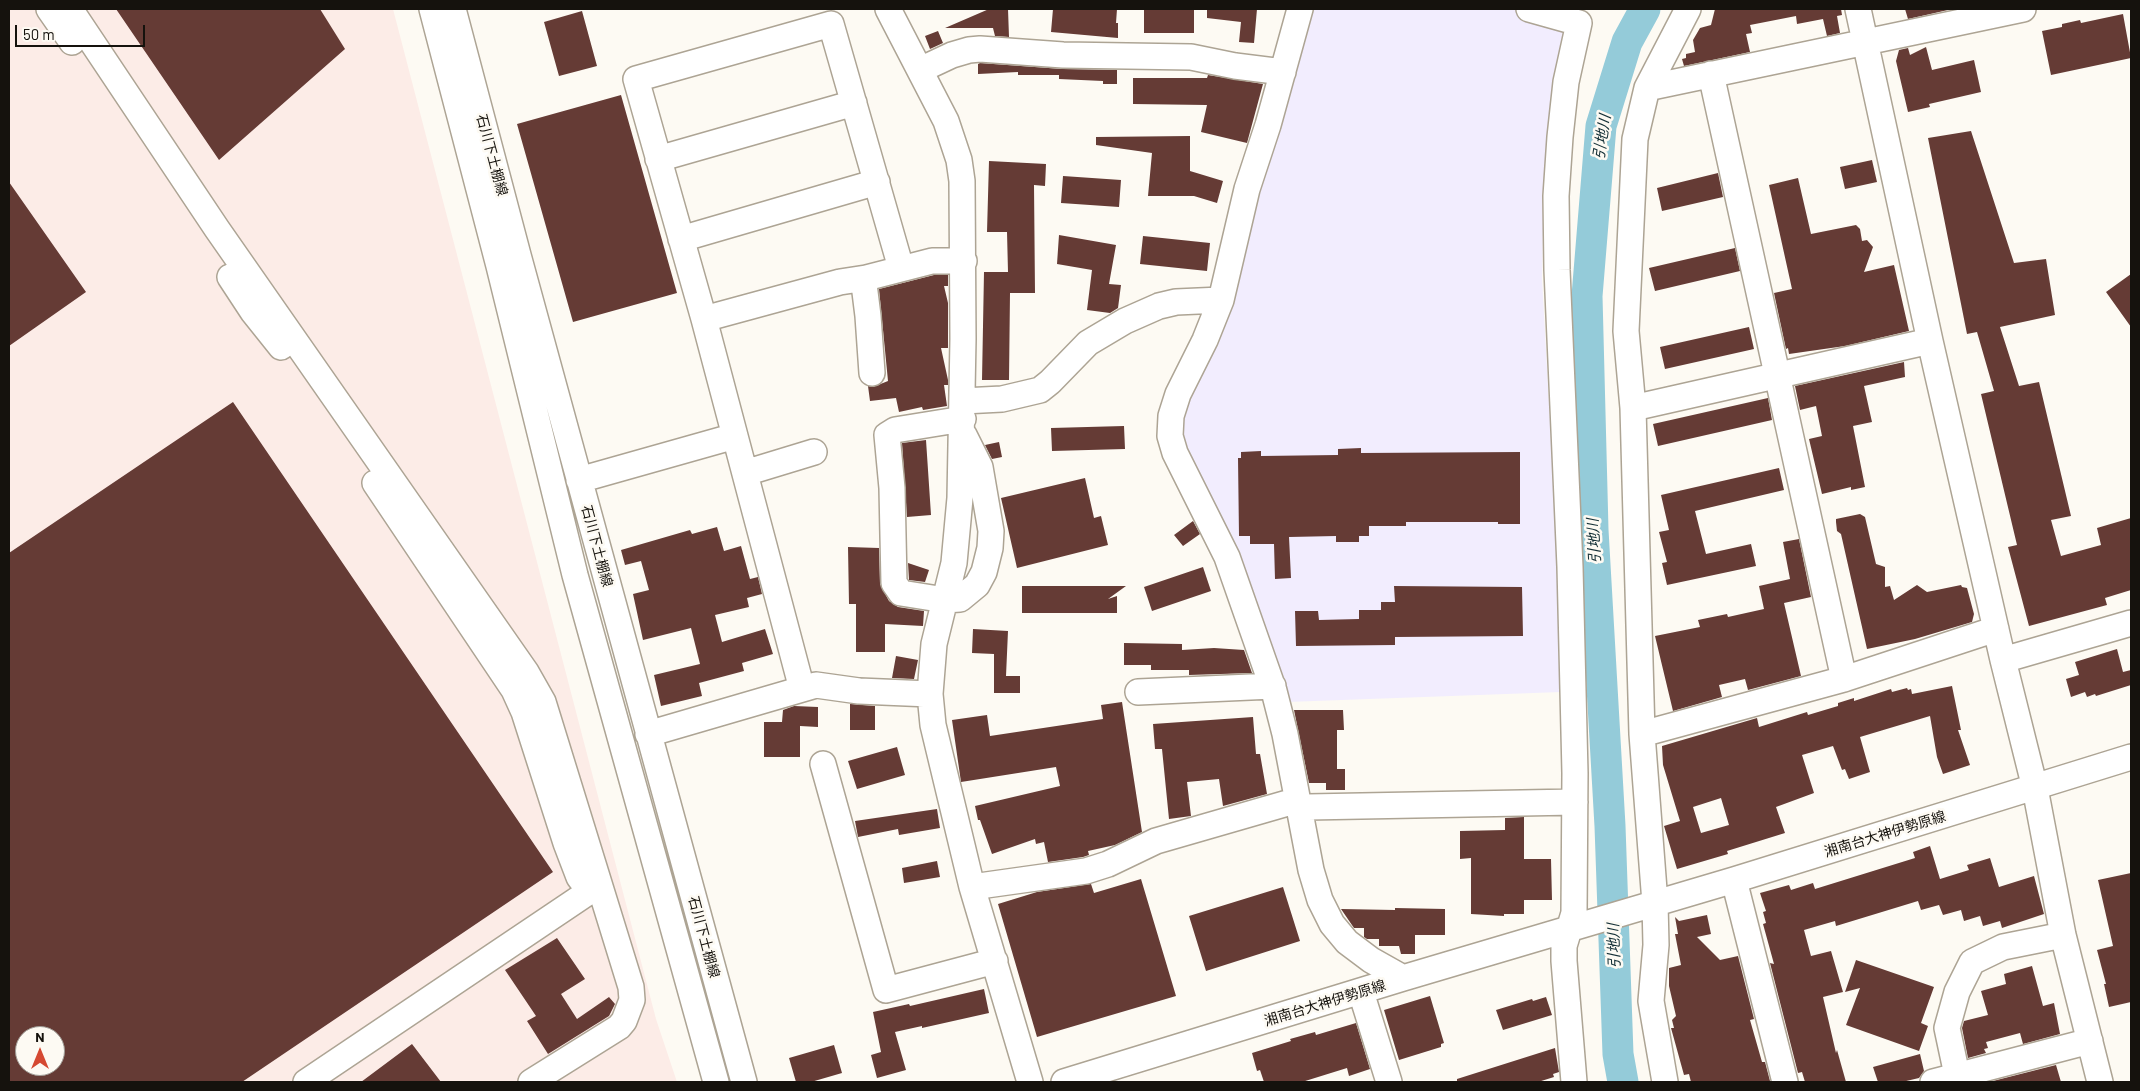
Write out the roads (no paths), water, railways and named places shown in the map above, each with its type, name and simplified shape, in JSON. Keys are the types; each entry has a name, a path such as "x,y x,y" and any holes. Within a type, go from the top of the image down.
{"street":[{"path":"49,9 253,312 286,352 481,637 514,690 524,712 566,843 579,877 594,888"},
{"path":"70,9 217,229 451,562 530,679 549,718 585,844 594,888 609,914 631,987 632,1000 630,1010 619,1027 531,1082"},
{"name":"石川下土棚線","path":"432,9 578,584 716,1082"},
{"name":"石川下土棚線","path":"453,9 579,480 744,1082"},
{"path":"888,9 946,120 959,160 963,194 964,261 962,417 958,527 954,563 933,654 930,694 933,725 972,887 1030,1082"},
{"path":"1300,9 1247,189 1221,300 1205,340 1178,394 1172,416 1170,436 1175,453 1227,557 1273,686 1285,734 1311,870 1320,900 1332,924 1346,942 1371,960 1403,978"},
{"path":"1528,9 1579,23 1566,82 1556,196 1557,270 1570,567 1575,802 1574,913 1577,926 1564,946 1564,961 1574,1082"},
{"path":"1665,1082 1651,1001 1656,945 1647,905 1633,408 1626,321 1635,139 1647,88 1688,9"},
{"path":"1858,9 1930,341 2003,660 2035,788 2063,935 2100,1082"},
{"path":"1647,88 2023,9"},
{"path":"802,689 704,319 636,79 831,24 901,268"},
{"path":"920,70 952,55 980,49 1062,55 1191,57 1235,66 1283,72"},
{"path":"1711,74 1844,679"},
{"path":"658,159 854,103"},
{"path":"681,239 877,182"},
{"path":"704,319 840,282 866,278 932,261 964,261"},
{"path":"866,278 864,284 872,373"},
{"path":"962,417 980,467 991,531 990,548 984,572 976,585 960,599 946,600 901,593 894,583 892,488 887,435 895,430 962,417 1002,399 1040,390 1088,343 1125,321 1159,306 1176,302 1221,300"},
{"path":"1633,408 1778,377 1930,341"},
{"path":"579,480 735,436"},
{"path":"745,473 814,452"},
{"path":"2003,660 2131,622"},
{"path":"1642,734 1844,679 1996,629"},
{"path":"648,734 816,685 860,691 930,694"},
{"path":"1138,692 1273,686"},
{"name":"湘南台大神伊勢原線","path":"1064,1082 1403,978 1734,880 2131,757"},
{"path":"823,764 886,990 994,961"},
{"path":"972,887 1086,871 1108,864 1156,842 1299,805 1308,807 1575,802"},
{"path":"1734,880 1785,1082"},
{"path":"306,1082 594,888"},
{"path":"2063,935 2002,947 1972,962 1958,992 1947,1028 1944,1080 2090,1041"},
{"path":"1362,992 1389,1082"}],"waterway":[{"name":"引地川","path":"1623,1082 1618,1054 1610,826 1593,530 1587,296 1601,126 1627,42 1645,9"}]}
